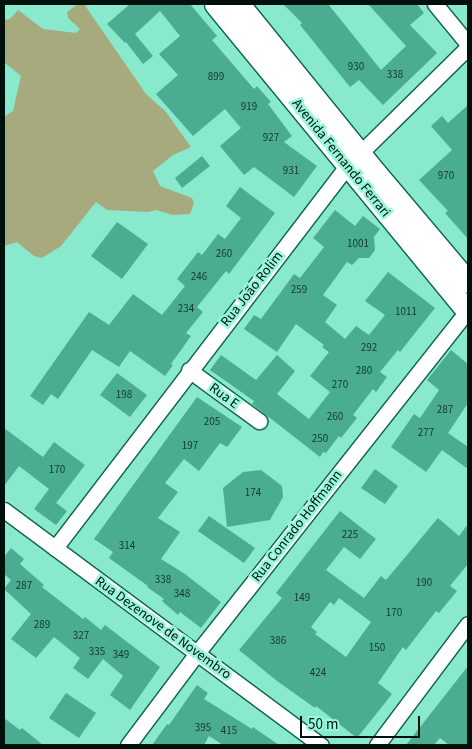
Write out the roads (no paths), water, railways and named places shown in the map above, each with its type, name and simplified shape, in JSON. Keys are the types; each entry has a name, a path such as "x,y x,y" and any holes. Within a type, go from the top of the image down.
{"main road":[{"name":"Avenida Fernando Ferrari","path":"215,4 353,159 468,282"},
{"name":"Avenida Fernando Ferrari","path":"239,4 468,311"}],"street":[{"path":"435,4 468,45"},
{"name":"Rua João Rolim","path":"54,548 353,159 468,45"},
{"name":"Rua Conrado Hoffmann","path":"128,745 197,653 468,311"},
{"name":"Rua E","path":"189,370 259,421"},
{"name":"Rua Dezenove de Novembro","path":"4,510 322,745"},
{"path":"377,745 468,624"}]}
